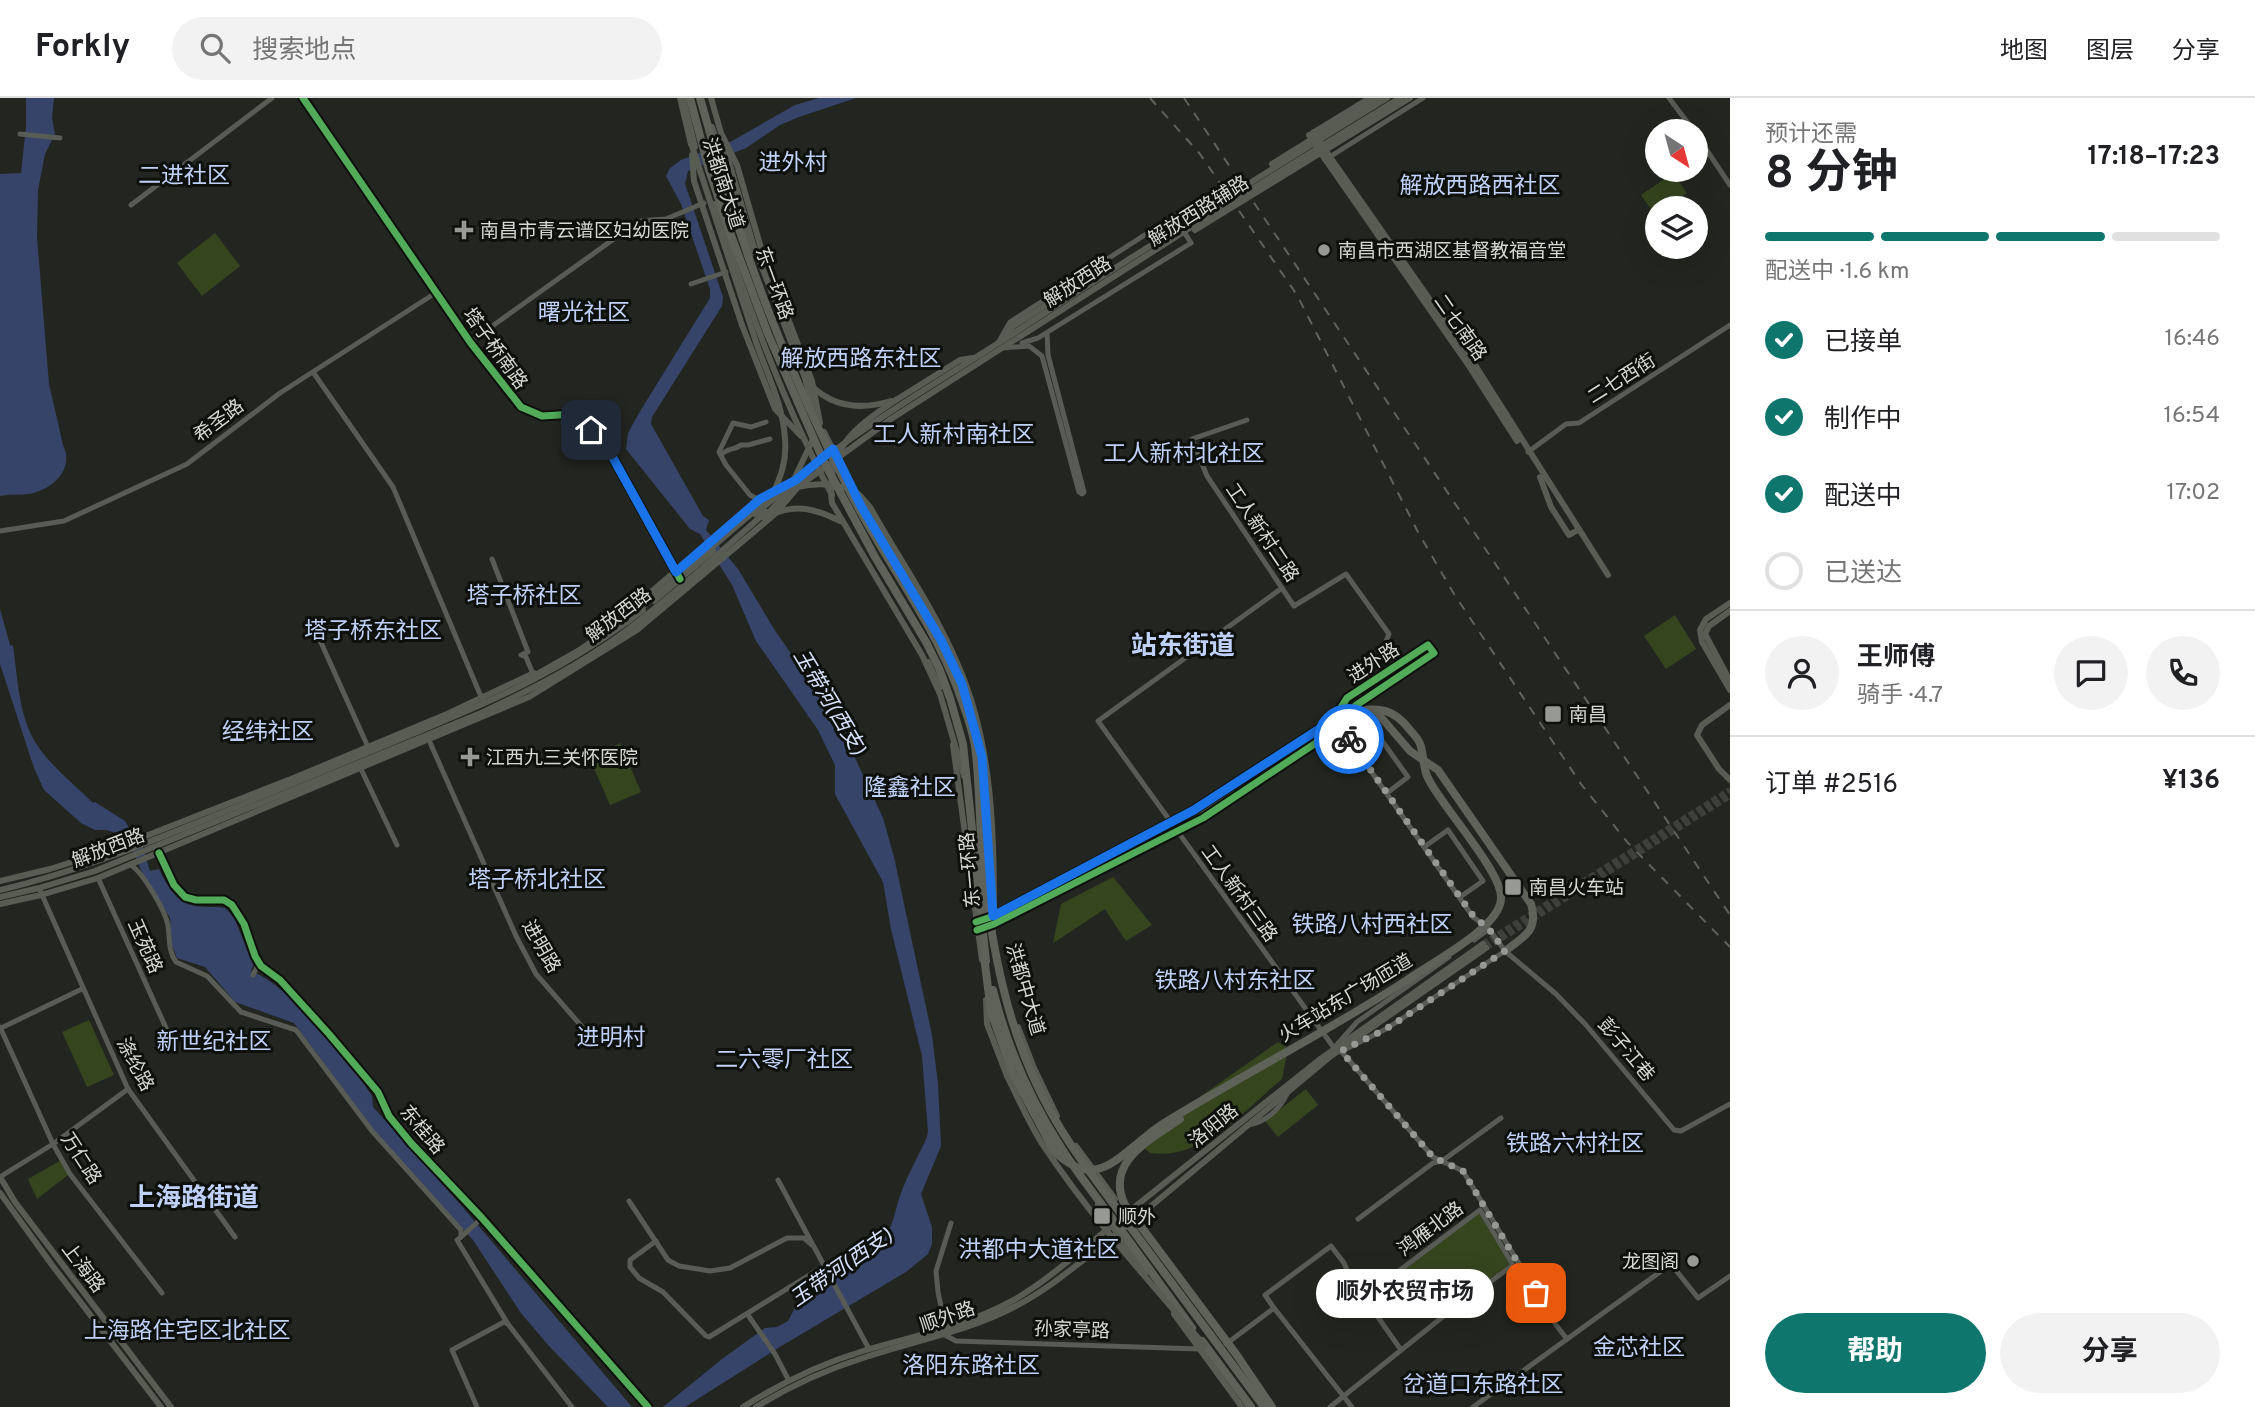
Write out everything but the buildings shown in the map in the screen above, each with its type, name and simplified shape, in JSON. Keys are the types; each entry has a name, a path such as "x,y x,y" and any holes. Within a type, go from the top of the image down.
{"highway":[{"name":"东一环路","path":"690,98 706,161 768,334 830,474 940,668 962,744 984,956 994,995 1021,1073 1062,1149 1202,1348 1251,1407"},
{"name":"东一环路","path":"702,98 729,199 780,342 851,494 933,636 959,694 975,743 985,883 994,951 1003,995 1030,1070 1070,1144 1268,1407"},
{"name":"火车站东广场匝道","path":"984,956 991,1012 1013,1074 1041,1129 1064,1161 1078,1168 1093,1170 1104,1167 1158,1127 1233,1082 1372,1003 1481,930 1497,914 1502,899 1498,885 1467,834 1427,777 1421,744 1401,719 1389,710 1374,708 1355,710 1195,817 1044,893 1028,897"},
{"name":"火车站东广场匝道","path":"1340,727 1365,716 1379,715 1410,751 1438,770 1531,904 1535,916 1533,926 1522,939 1505,951"},
{"name":"火车站东广场匝道","path":"1233,1082 1133,1155 1124,1165 1119,1180 1120,1194 1125,1205 1236,1354 1268,1407"}],"main road":[{"path":"682,98 692,142 758,347 779,400 786,460 772,496"},
{"name":"洪都南大道","path":"702,98 718,136 724,167 753,260 783,341 837,457"},
{"path":"659,604 694,579 764,517 789,490 814,435 816,420 804,378 754,244 718,136 711,98"},
{"name":"解放西路辅路","path":"1000,345 1013,326 1378,98"},
{"name":"解放西路","path":"797,484 1120,263 1387,98"},
{"name":"解放西路","path":"730,540 797,484 833,449 975,358 1400,98"},
{"name":"解放西路辅路","path":"1000,345 1410,98"},
{"name":"二七南路","path":"1311,133 1467,363 1542,482 1551,507 1569,535 1578,530"},
{"path":"718,136 737,165 761,248 812,381 820,423"},
{"path":"692,142 694,181 741,325 775,409 804,440"},
{"name":"洪都南大道","path":"692,142 736,268 818,471"},
{"name":"二七南路","path":"1327,158 1470,357 1608,575"},
{"path":"967,787 940,694 922,655 842,522 832,503 830,489 832,467 844,443 863,422 960,360 975,358"},
{"path":"804,378 825,398 838,404 867,407 896,400"},
{"name":"洪都中大道","path":"837,457 864,511 941,640 962,684 982,757 996,950 1007,996 1034,1068 1063,1127 1268,1407"},
{"name":"洪都中大道","path":"818,471 922,650 947,706 986,980 1016,1074 1044,1126 1242,1407"},
{"path":"478,706 581,649 640,608 772,496 795,485 817,483 856,492 870,507 935,619 959,666 981,732 988,767 994,885 994,951"},
{"path":"0,904 98,878 131,865 152,847 368,747 532,676 607,629 678,575 701,564 730,540 759,500 797,484"},
{"path":"0,881 113,853 152,847 361,769 428,738 529,697 637,630 701,564 730,540 775,514 797,484"},
{"path":"764,517 784,509 806,507 842,522"},
{"name":"解放西路","path":"152,847 428,738 553,677 621,634 659,604 701,564"},
{"name":"解放西路","path":"0,897 40,892 124,860 530,683 582,653 627,622 678,575"},
{"path":"1730,603 1710,620 1706,629 1706,636 1730,681"},
{"path":"1730,611 1700,626 1701,637 1730,690"},
{"path":"1730,705 1702,725 1698,735 1718,769 1730,780"},
{"name":"解放西路","path":"0,890 37,882 113,853"},
{"name":"洛阳路","path":"1112,1226 1336,1052 1485,946"},
{"path":"986,980 987,1024 1006,1076 1039,1139 1068,1181 1202,1348"},
{"name":"洛阳路","path":"1132,1223 1336,1052"},
{"name":"上海路","path":"0,1177 15,1202 170,1407"},
{"name":"上海路","path":"0,1193 161,1407"},
{"name":"顺外路","path":"756,1407 779,1392 825,1371 1015,1307 1132,1223"},
{"name":"顺外路","path":"743,1407 789,1379 869,1349 944,1332 1010,1302 1112,1226"}],"street":[{"path":"131,205 272,98"},
{"name":"塔子桥南路","path":"303,98 470,342 521,407 542,416 575,414 607,447 678,575"},
{"path":"1311,133 1369,98"},
{"path":"1327,158 1423,98"},
{"path":"1669,98 1685,119"},
{"path":"20,134 60,138"},
{"path":"1708,152 1730,185"},
{"path":"470,342 639,220 666,219 712,200"},
{"path":"1174,216 1191,243 1047,333 1029,342 1000,345 1010,322 1174,216"},
{"path":"691,284 736,268"},
{"name":"希圣路","path":"0,531 64,521 187,464 280,393 437,292"},
{"name":"二七西街","path":"1528,452 1566,424 1579,423 1730,325"},
{"path":"1000,345 1030,346 1042,356 1079,492 1082,494 1084,492 1048,355 1047,333"},
{"path":"313,372 393,487 482,699"},
{"name":"工人新村二路","path":"1247,420 1192,439 1207,476 1294,606 1346,574 1389,634 1384,646 1403,673"},
{"path":"759,500 750,495 719,452 733,423 751,426 766,422"},
{"path":"722,454 741,445 770,439"},
{"path":"492,559 527,652 521,655 526,657 532,676"},
{"name":"工人新村三路","path":"1282,588 1098,721 1336,1052 1433,1157 1463,1171 1567,1339"},
{"path":"314,627 368,747"},
{"name":"进外路","path":"976,922 993,916 1170,823 1241,782 1333,720 1347,698 1428,645 1434,653 1355,706 1340,727 1203,818 994,924 977,930"},
{"path":"1333,720 1474,917 1489,929 1505,951"},
{"path":"1349,739 1370,724 1378,734 1408,778 1387,793"},
{"name":"进明路","path":"428,738 516,936 536,974 598,1045"},
{"path":"361,769 397,845"},
{"path":"1424,847 1448,830 1483,881 1460,898"},
{"name":"东桂路","path":"152,847 174,885 185,897 196,901 224,900 232,905 244,923 254,956 259,963 280,980 329,1034 377,1092 389,1116 411,1143 648,1407"},
{"path":"131,865 139,871 166,919 170,947 176,962 207,975 237,1004 241,1012 296,1030 372,1131 461,1230 461,1237"},
{"name":"玉苑路","path":"98,878 166,1028"},
{"name":"涤纶路","path":"40,892 128,1089 235,1237"},
{"name":"洛阳路","path":"1336,1052 1357,1022 1489,929"},
{"name":"洛阳路","path":"1336,1052 1386,1029 1505,951"},
{"name":"彭子江巷","path":"1505,951 1586,1025 1674,1130 1681,1131 1730,1104"},
{"path":"253,975 259,963"},
{"path":"0,1028 82,989"},
{"name":"万仁路","path":"0,1028 53,1144 70,1174 162,1293"},
{"path":"0,1177 53,1144 128,1089"},
{"path":"1358,1219 1433,1163 1442,1161 1501,1118"},
{"path":"778,1180 869,1349"},
{"path":"629,1201 668,1259 679,1266 710,1271 730,1268 787,1238 804,1238 812,1245"},
{"name":"鸿雁北路","path":"1330,1407 1513,1265 1480,1210 1364,1297"},
{"path":"481,1219 457,1240 508,1324 572,1407"},
{"path":"944,1332 936,1271 951,1223"},
{"path":"656,1241 630,1260 630,1267 639,1278 663,1292 706,1336 716,1334 825,1268"},
{"path":"1352,1407 1265,1295 1331,1246 1401,1350"},
{"path":"1473,1407 1671,1264 1698,1298 1730,1276"},
{"path":"1223,1346 1274,1308"},
{"path":"748,1315 789,1379"},
{"path":"477,1407 452,1350 497,1324 508,1324"},
{"name":"孙家亭路","path":"944,1332 956,1341 1202,1348"}],"green space":[{"path":"1660,182 1679,182 1687,193 1683,196 1645,196 1645,201 1641,195"},
{"path":"215,233 240,266 202,296 177,263"},
{"path":"1675,615 1696,649 1666,669 1644,636"},
{"path":"620,743 641,792 610,805 589,757"},
{"path":"1113,877 1152,925 1126,941 1105,909 1053,943 1061,904"},
{"path":"89,1020 114,1075 87,1087 62,1032"},
{"path":"1278,1042 1288,1048 1282,1079 1222,1130 1187,1149 1169,1153 1150,1153 1137,1141"},
{"path":"1306,1089 1318,1105 1278,1137 1265,1121"},
{"path":"60,1161 68,1175 37,1199 28,1179"},
{"path":"1479,1213 1510,1264 1438,1316 1403,1271"}],"water":[{"path":"26,98 54,98 52,118 55,134 45,154 38,190 37,237 49,384 66,462 59,477 46,488 29,494 0,496 0,174 21,173"},
{"path":"819,98 856,98 780,125 746,148 688,171 685,184 723,297 722,306 652,417 651,424 703,516 709,520 706,530 738,569 774,629 828,707 883,818 894,857 932,1035 938,1084 941,1146 921,1194 932,1227 932,1244 928,1254 906,1272 685,1407 663,1407 765,1328 777,1327 788,1321 797,1304 880,1244 891,1226 901,1193 928,1131 922,1056 891,929 883,882 835,794 835,765 818,730 756,641 732,585 700,534 690,529 626,449 628,433 639,413 710,298 710,289 681,204 666,176 670,168 681,160 732,141 795,105"},
{"path":"0,609 10,645 13,646 25,720 41,751 93,803 125,821 133,834 139,835 150,871 159,869 176,896 195,906 225,908 234,917 253,965 251,971 281,990 311,1019 362,1081 372,1096 373,1107 460,1204 632,1407 608,1407 549,1346 521,1313 473,1240 382,1141 294,1023 235,1002 205,967 177,958 172,945 170,918 142,872 126,836 95,830 81,823 44,790 34,768 0,664"}],"tunnel":[{"path":"1483,944 1730,790"},
{"path":"1486,948 1730,796"}],"railway":[{"path":"1150,98 1200,154 1297,295 1418,532 1454,594 1581,784 1628,843 1730,947"},
{"path":"1184,98 1730,915"}],"cycle path":[{"path":"303,98 470,342 521,407 542,416 575,414 607,447 680,579"},
{"path":"976,922 994,916 1194,810 1333,720 1347,698 1428,645 1434,653 1355,706 1340,727 1203,818 994,924 977,930"},
{"path":"159,853 174,885 185,897 196,900 224,900 232,905 244,924 261,966 280,980 329,1034 378,1092 389,1116 411,1143 482,1218 648,1407"}],"way so far":[{"path":"1349,739 1474,917 1489,929 1505,951 1386,1029 1341,1051 1433,1157 1463,1171 1536,1293"}],"place":[{"name":"南昌市青云谱区妇幼医院","path":"464,230"},
{"name":"南昌市西湖区基督教福音堂","path":"1324,250"},
{"name":"南昌","path":"1553,714"},
{"name":"江西九三关怀医院","path":"470,757"},
{"name":"南昌火车站","path":"1513,887"},
{"name":"顺外","path":"1102,1216"},
{"name":"龙图阁","path":"1693,1261"},
{"name":"顺外农贸市场","path":"1536,1293"}],"district":[{"name":"进外村","path":"793,162"},
{"name":"二进社区","path":"184,175"},
{"name":"解放西路西社区","path":"1480,185"},
{"name":"曙光社区","path":"584,312"},
{"name":"解放西路东社区","path":"861,358"},
{"name":"工人新村南社区","path":"954,434"},
{"name":"工人新村北社区","path":"1184,453"},
{"name":"塔子桥社区","path":"524,595"},
{"name":"塔子桥东社区","path":"373,630"},
{"name":"站东街道","path":"1183,645"},
{"name":"经纬社区","path":"268,731"},
{"name":"隆鑫社区","path":"910,787"},
{"name":"塔子桥北社区","path":"537,879"},
{"name":"铁路八村西社区","path":"1372,924"},
{"name":"铁路八村东社区","path":"1235,980"},
{"name":"进明村","path":"611,1037"},
{"name":"新世纪社区","path":"214,1041"},
{"name":"二六零厂社区","path":"784,1059"},
{"name":"铁路六村社区","path":"1575,1143"},
{"name":"上海路街道","path":"194,1197"},
{"name":"洪都中大道社区","path":"1039,1249"},
{"name":"上海路住宅区北社区","path":"187,1330"},
{"name":"金芯社区","path":"1639,1347"},
{"name":"洛阳东路社区","path":"971,1365"},
{"name":"岔道口东路社区","path":"1483,1384"}],"route":[{"path":"591,430 607,447 676,572 760,499 796,480 833,449 861,506 941,640 962,684 982,757 993,916 1194,810 1333,720 1349,739"}],"water label":[{"name":"玉带河(西支)","path":"830,702"},
{"name":"玉带河(西支)","path":"841,1267"}]}
